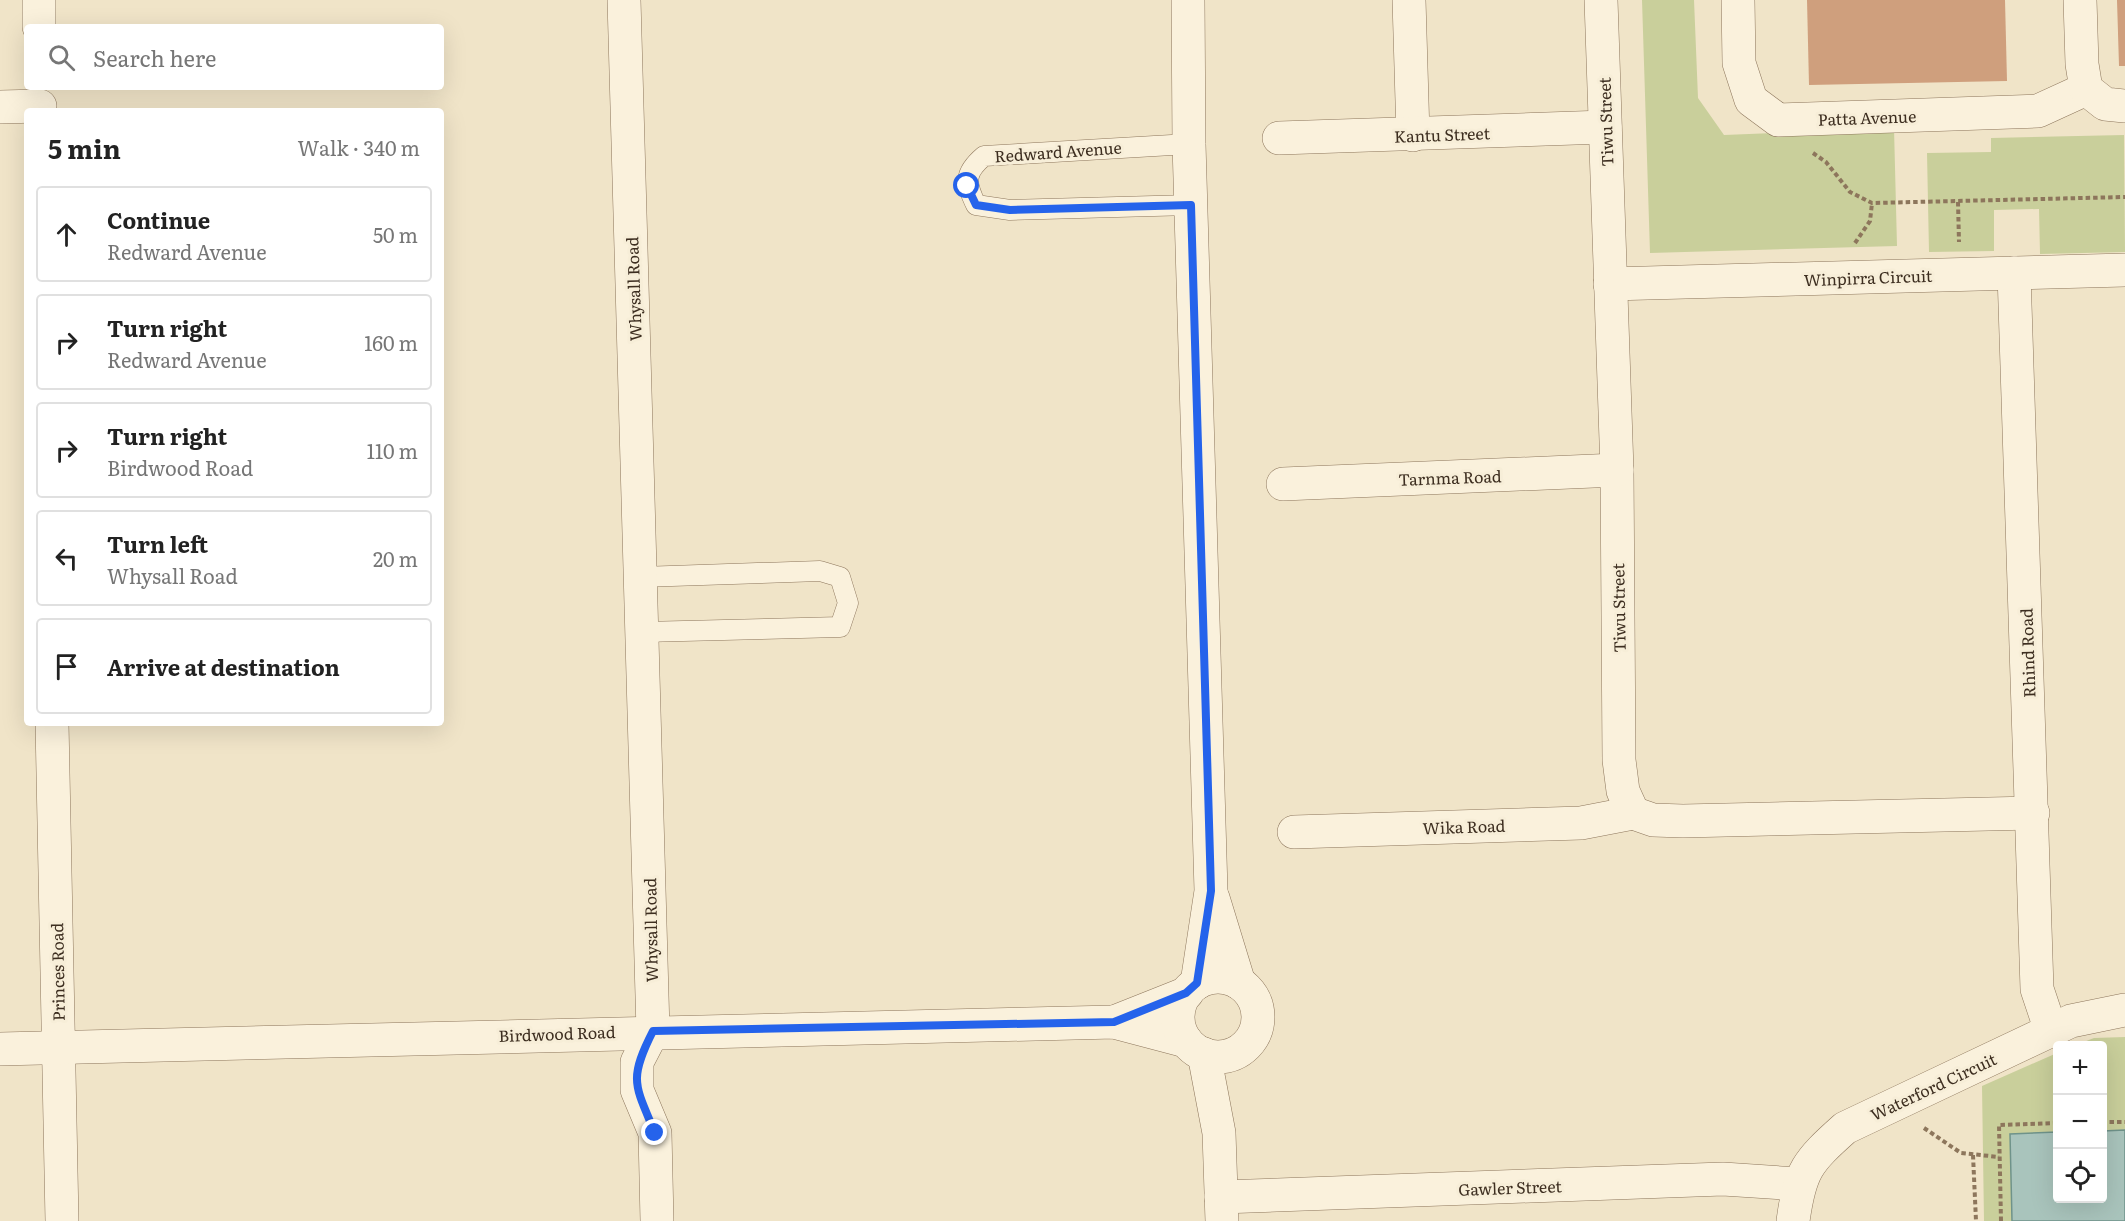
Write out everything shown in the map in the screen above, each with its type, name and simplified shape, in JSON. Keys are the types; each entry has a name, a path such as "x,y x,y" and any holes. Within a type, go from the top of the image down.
{"street":[{"path":"39,0 39,24"},
{"name":"Whysall Road","path":"624,0 653,1031 637,1062 637,1090 655,1133 657,1221"},
{"path":"1188,0 1189,144 1211,891 1192,988 1179,1017 1180,1030 1195,1047 1219,1133 1221,1209"},
{"path":"1409,0 1413,135"},
{"name":"Tiwu Street","path":"1601,0 1617,470 1619,760 1623,791 1633,813"},
{"name":"Patta Avenue","path":"1738,0 1739,63 1751,100 1778,120 2038,111 2086,89"},
{"path":"2080,0 2082,64 2086,89 2105,104 2125,105"},
{"path":"0,107 40,101"},
{"name":"Kantu Street","path":"1279,138 1605,127"},
{"name":"Winpirra Circuit","path":"1611,284 2125,270"},
{"name":"Rhind Road","path":"2014,273 2037,989 2051,1031"},
{"name":"Tarnma Road","path":"1283,484 1617,470"},
{"name":"Princes Road","path":"52,726 62,1221"},
{"path":"1633,813 1653,820 1683,821 2033,813"},
{"name":"Wika Road","path":"1294,832 1581,823 1633,813"},
{"path":"1211,891 1239,983 1252,997 1258,1015 1254,1034 1241,1050 1219,1133"},
{"path":"1192,988 1218,977 1239,983"},
{"name":"Birdwood Road","path":"1114,1022 1192,988"},
{"name":"Waterford Circuit","path":"1793,1221 1798,1184 1816,1154 1845,1128 2071,1021 2125,1010"},
{"name":"Birdwood Road","path":"0,1048 1114,1022 1195,1047"},
{"path":"1195,1047 1223,1057 1241,1050"},
{"name":"Gawler Street","path":"1221,1209 1723,1179 1798,1184"}],"lane":[{"name":"Redward Avenue","path":"1189,144 984,156 971,167 967,186 976,205 1010,210 1191,205"},
{"path":"641,577 820,571 840,577 848,603 840,627 643,632"}],"path":[{"path":"1808,150 1826,162 1850,192 1872,203 2125,197"},
{"path":"1958,202 1960,253"},
{"path":"2107,1122 2125,1122"},
{"path":"2001,1221 1999,1125 2053,1124"},
{"path":"1923,1128 1961,1153 1999,1157"},
{"path":"1973,1155 1976,1221"}],"green space":[{"path":"1642,0 1694,0 1698,98 1724,135 1894,128 1897,246 1650,253"},
{"path":"2124,135 2125,252 2040,254 2039,209 1994,210 1994,251 1929,252 1927,153 1991,152 1991,138"},
{"path":"2125,1037 2125,1221 1984,1221 1982,1086 2053,1055 2053,1203 2107,1203 2107,1041 2086,1041 2094,1038"}],"water":[{"path":"2125,1130 2125,1221 2012,1221 2010,1134 2053,1132 2053,1203 2107,1203 2107,1131"}],"building":[{"path":"1807,0 2005,0 2007,81 1809,85"},
{"path":"2117,0 2125,0 2125,66 2119,66"}],"route":[{"path":"655,1133 637,1090 637,1062 653,1031 1114,1022 1186,993 1197,983 1211,891 1191,205 1010,210 976,205 967,186"}]}
